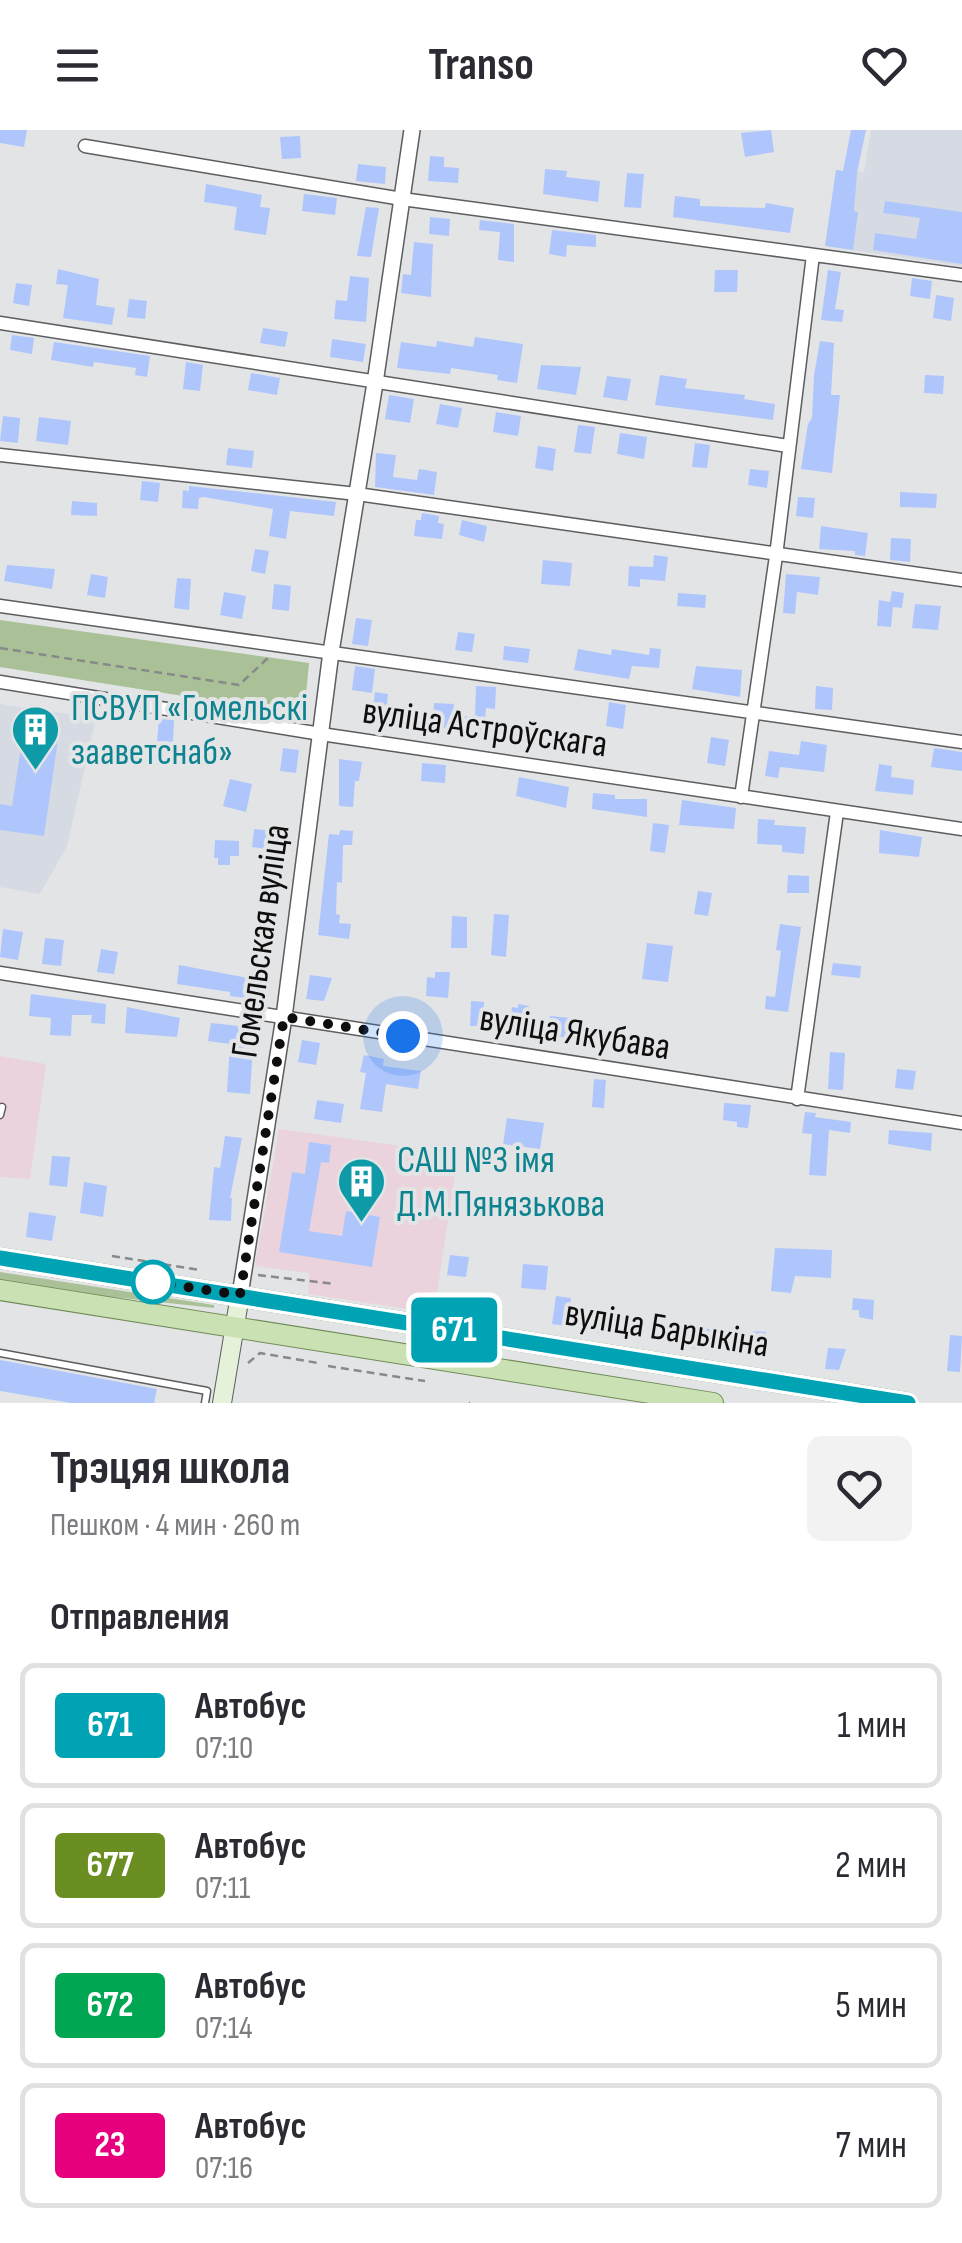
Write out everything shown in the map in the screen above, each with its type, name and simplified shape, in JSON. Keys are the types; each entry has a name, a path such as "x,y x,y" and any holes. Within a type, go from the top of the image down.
{"main road":[{"name":"вуліца Барыкіна","path":"0,1258 908,1403"},
{"name":"вуліца Барыкіна","path":"0,1290 713,1403"},
{"name":"Гомельская вуліца","path":"222,1403 240,1295"}],"street":[{"name":"Гомельская вуліца","path":"240,1295 284,1017 331,652 376,382 412,130"},
{"path":"85,146 402,199 962,275"},
{"path":"741,797 776,556 813,254"},
{"path":"0,323 788,446"},
{"path":"0,454 356,494 962,580"},
{"name":"вуліца Астроўскага","path":"0,606 962,742"},
{"name":"вуліца Астроўскага","path":"0,682 962,830"},
{"path":"797,1099 838,812"},
{"name":"вуліца Якубава","path":"0,973 962,1123"}],"lane":[{"path":"0,1353 207,1391 205,1403"}],"path":[{"path":"0,648 239,685 281,646"},
{"path":"112,1256 200,1270"},
{"path":"259,1273 334,1284"},
{"path":"248,1363 260,1353 318,1363"},
{"path":"328,1366 425,1381"}],"shaded area":[{"path":"871,130 962,130 962,266 825,246 836,170 864,172"},
{"name":"ПСВУП «Гомельскі зааветснаб»","path":"0,704 96,718 67,846 40,894 0,887"},
{"path":"0,1056 46,1064 30,1179 0,1177"},
{"path":"279,1129 458,1154 434,1313 308,1294 309,1273 255,1266"}],"green space":[{"path":"0,620 309,663 304,715 0,667"},
{"path":"0,1272 214,1305 214,1308 0,1280"}],"building":[{"path":"0,130 27,130 24,147 0,143"},
{"path":"771,130 774,152 745,157 741,133"},
{"path":"851,130 866,130 857,173 854,211 858,212 853,250 825,246 836,170 843,171"},
{"path":"300,136 301,158 282,159 280,137"},
{"path":"430,156 444,157 444,167 459,168 458,183 428,181"},
{"path":"358,164 386,167 385,184 356,181"},
{"path":"545,169 567,171 566,177 600,181 598,202 543,194"},
{"path":"627,173 644,174 641,208 624,207"},
{"path":"206,184 262,195 260,207 270,208 266,235 234,230 237,207 204,202"},
{"path":"304,194 337,198 335,215 302,211"},
{"path":"675,196 700,199 700,206 765,208 766,203 794,208 790,233 673,217"},
{"path":"885,201 962,212 962,264 873,250 875,233 916,239 920,218 883,213"},
{"path":"366,207 379,208 371,257 357,256"},
{"path":"430,217 450,219 449,236 429,234"},
{"path":"480,220 514,224 514,262 498,260 500,232 479,230"},
{"path":"552,230 596,235 596,247 567,245 566,257 549,254"},
{"path":"414,242 433,244 431,297 401,293 403,274 411,275"},
{"path":"58,269 99,279 96,305 115,308 112,325 63,318 68,285 56,284"},
{"path":"715,270 738,270 737,292 714,292"},
{"path":"828,270 841,272 835,309 844,310 842,322 821,320"},
{"path":"350,276 369,278 366,322 334,319 336,300 347,301"},
{"path":"912,278 932,281 930,299 910,296"},
{"path":"16,283 32,285 29,306 13,303"},
{"path":"936,295 954,298 951,321 933,318"},
{"path":"129,299 147,301 145,319 127,317"},
{"path":"263,328 288,332 285,347 260,343"},
{"path":"12,335 34,338 32,354 10,350"},
{"path":"475,337 523,344 517,383 497,380 498,375 451,368 450,374 397,368 401,342 436,347 437,341 473,347"},
{"path":"332,339 366,344 363,362 330,357"},
{"path":"820,341 834,343 831,395 840,395 832,473 801,469 812,418"},
{"path":"54,342 150,356 147,377 135,375 136,368 94,362 93,367 51,360"},
{"path":"186,362 203,365 200,391 183,389"},
{"path":"541,365 581,367 576,395 537,389"},
{"path":"251,373 280,378 277,395 248,390"},
{"path":"660,375 687,379 685,388 745,395 744,399 775,404 773,420 655,405"},
{"path":"925,375 944,376 943,394 924,393"},
{"path":"607,376 631,379 627,401 603,397"},
{"path":"389,395 414,399 410,423 385,419"},
{"path":"440,404 462,408 458,428 436,424"},
{"path":"496,412 521,416 518,436 493,432"},
{"path":"3,416 20,418 18,443 0,441"},
{"path":"39,417 71,421 68,445 36,441"},
{"path":"578,425 595,427 591,454 574,452"},
{"path":"620,433 647,437 644,459 617,454"},
{"path":"695,443 710,445 707,468 692,467"},
{"path":"538,446 556,449 553,471 535,468"},
{"path":"228,448 254,451 252,468 226,465"},
{"path":"376,453 396,455 393,477 417,480 419,469 437,472 434,495 375,487"},
{"path":"750,469 769,471 767,488 748,485"},
{"path":"142,481 160,483 158,502 140,500"},
{"path":"189,486 336,502 334,516 290,511 286,539 269,536 273,509 203,497 199,498 198,509 182,508 183,490 189,491"},
{"path":"900,492 937,494 936,508 900,507"},
{"path":"798,497 815,498 813,518 796,516"},
{"path":"72,501 97,503 97,516 71,515"},
{"path":"422,513 439,516 438,523 444,524 442,539 414,536 416,520 421,520"},
{"path":"462,520 487,526 484,542 459,535"},
{"path":"821,526 868,533 865,556 855,555 855,551 819,549"},
{"path":"891,538 911,539 910,562 890,560"},
{"path":"255,549 269,551 265,574 251,571"},
{"path":"654,555 668,557 665,581 640,579 640,587 628,586 629,566 653,567"},
{"path":"543,560 572,563 570,586 541,584"},
{"path":"7,565 55,569 52,589 4,581"},
{"path":"91,574 108,577 105,598 87,595"},
{"path":"786,574 820,577 818,595 797,592 795,614 783,613"},
{"path":"177,578 191,579 189,610 174,608"},
{"path":"274,584 291,586 289,611 272,609"},
{"path":"892,591 904,593 902,608 893,607 891,627 877,626 879,600 890,602"},
{"path":"224,592 246,596 242,619 220,615"},
{"path":"678,593 706,595 705,608 677,606"},
{"path":"915,604 941,606 938,630 912,628"},
{"path":"356,618 372,620 368,646 352,644"},
{"path":"458,632 475,634 472,652 455,650"},
{"path":"504,646 530,649 528,663 503,660"},
{"path":"650,648 661,649 659,668 632,666 629,679 574,670 578,649 611,655 612,649 649,655"},
{"path":"355,666 375,669 372,693 352,690"},
{"path":"696,666 742,670 740,697 692,689"},
{"path":"476,686 496,687 495,709 486,708 484,734 470,733 470,729 433,728 434,703 454,704 453,715 475,717"},
{"path":"816,686 833,688 832,710 815,709"},
{"path":"375,692 388,694 385,721 372,719"},
{"path":"609,702 626,705 623,729 606,726"},
{"path":"159,719 174,720 173,742 157,741"},
{"path":"571,730 590,733 587,752 567,749"},
{"name":"ПСВУП «Гомельскі зааветснаб»","path":"23,734 58,740 44,836 0,830 0,804 12,806"},
{"path":"711,737 729,740 725,766 707,763"},
{"path":"801,741 827,745 824,772 780,767 778,778 765,776 769,751 799,755"},
{"path":"283,748 299,750 296,773 280,771"},
{"path":"934,748 962,752 962,771 931,767"},
{"path":"339,759 362,762 359,781 355,781 353,807 339,806"},
{"path":"422,763 446,765 445,783 421,781"},
{"path":"879,764 892,766 891,777 914,780 913,795 875,791"},
{"path":"519,777 569,787 566,808 516,796"},
{"path":"230,779 252,784 246,812 223,806"},
{"path":"593,793 615,795 615,799 647,799 647,817 592,809"},
{"path":"682,800 736,808 734,829 679,825"},
{"path":"758,819 775,820 774,825 806,827 804,854 782,852 782,845 757,844"},
{"path":"653,823 669,825 665,853 650,851"},
{"path":"254,829 286,832 285,851 252,847"},
{"path":"340,830 353,831 352,845 343,845 342,883 337,882 336,914 340,915 339,923 351,924 349,939 318,935 329,834 339,835"},
{"path":"880,830 922,837 919,857 879,853"},
{"path":"215,840 239,841 239,856 230,856 230,865 218,865 218,858 214,858"},
{"path":"788,875 809,876 809,893 787,893"},
{"path":"698,891 712,893 708,916 694,914"},
{"path":"494,914 509,915 506,957 491,955"},
{"path":"452,916 467,917 467,948 451,948"},
{"path":"780,924 801,927 788,1012 765,1009 766,996 775,997"},
{"path":"3,929 23,932 18,960 0,957"},
{"path":"253,935 273,937 271,954 251,952"},
{"path":"45,938 64,940 61,966 42,964"},
{"path":"647,943 673,946 668,982 642,979"},
{"path":"101,949 118,952 114,974 97,972"},
{"path":"833,963 861,966 860,978 831,975"},
{"path":"179,965 248,978 246,998 177,984"},
{"path":"435,972 450,972 448,998 426,996 427,977 435,978"},
{"path":"310,975 332,978 324,1001 306,999"},
{"path":"31,994 106,1004 105,1024 91,1023 92,1015 72,1015 71,1036 50,1035 51,1018 29,1016"},
{"path":"471,1001 484,1002 483,1026 470,1026"},
{"path":"518,1004 529,1006 525,1031 509,1028 512,1007 518,1008"},
{"path":"127,1007 180,1018 177,1037 125,1033"},
{"path":"550,1016 582,1019 580,1039 548,1036"},
{"path":"211,1023 259,1028 258,1046 253,1045 250,1094 227,1092 230,1044 208,1041"},
{"path":"302,1040 320,1043 316,1065 298,1062"},
{"path":"830,1052 845,1053 843,1090 828,1089"},
{"path":"364,1055 384,1059 383,1066 421,1071 418,1089 386,1084 382,1112 360,1109 366,1073 360,1072"},
{"path":"897,1069 916,1071 913,1090 895,1088"},
{"path":"594,1079 606,1080 604,1108 592,1107"},
{"path":"317,1100 344,1104 341,1123 314,1119"},
{"path":"724,1103 751,1105 748,1128 723,1120"},
{"path":"805,1112 851,1122 850,1133 829,1130 826,1176 809,1175 812,1134 802,1133"},
{"path":"507,1118 544,1123 540,1149 503,1144"},
{"path":"889,1130 932,1133 931,1151 888,1144"},
{"path":"225,1136 242,1138 230,1198 231,1221 209,1220 214,1167 220,1168"},
{"name":"САШ №3 імя Д.М.Пянязькова","path":"309,1142 331,1145 329,1163 321,1162 309,1231 342,1236 346,1211 380,1217 372,1267 279,1252 292,1172 305,1174"},
{"path":"52,1156 70,1157 67,1187 49,1185"},
{"path":"84,1182 107,1186 103,1217 80,1213"},
{"path":"29,1212 56,1216 52,1241 26,1237"},
{"path":"775,1248 832,1250 831,1278 795,1276 791,1293 771,1291"},
{"path":"450,1255 469,1257 466,1277 447,1275"},
{"path":"523,1264 548,1266 546,1290 521,1288"},
{"path":"556,1296 571,1298 567,1326 552,1324"},
{"path":"853,1298 874,1300 873,1320 859,1317 859,1310 852,1310"},
{"path":"599,1313 644,1315 642,1339 597,1333"},
{"path":"682,1325 722,1331 720,1351 680,1347"},
{"path":"752,1331 766,1332 765,1355 750,1354"},
{"path":"950,1335 962,1336 960,1372 947,1371"},
{"path":"828,1348 846,1349 839,1370 825,1369"},
{"path":"0,1360 157,1389 154,1403 71,1403 0,1391"}],"bus line":[{"name":"671","path":"0,1258 908,1403"}],"place":[{"name":"ПСВУП «Гомельскі зааветснаб»","path":"36,772"},
{"name":"САШ №3 імя Д.М.Пянязькова","path":"362,1224"}],"route":[{"path":"153,1282 240,1295 284,1017 403,1036"}]}
